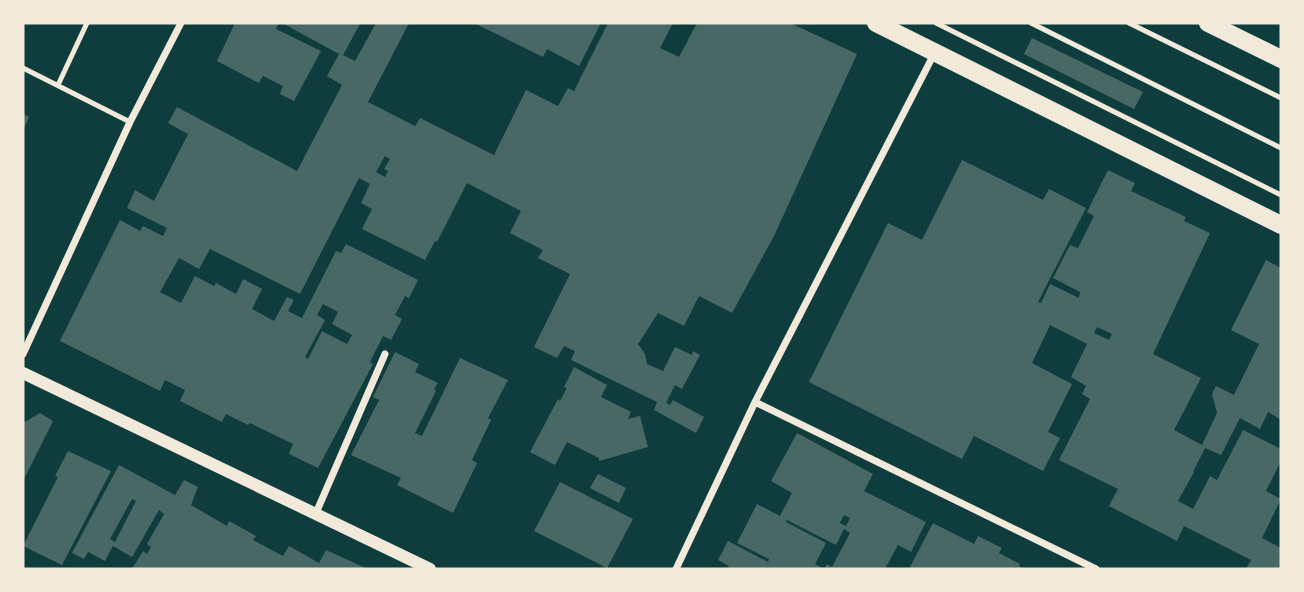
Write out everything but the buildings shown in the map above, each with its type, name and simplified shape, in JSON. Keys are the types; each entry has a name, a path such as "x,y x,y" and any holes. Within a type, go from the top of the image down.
{"main road":[{"path":"876,23 1281,225"},
{"path":"1208,23 1281,59"}],"street":[{"path":"23,354 130,122 181,23"},
{"path":"676,569 755,402 935,52"},
{"path":"316,513 385,354"},
{"path":"23,373 430,569"},
{"path":"755,402 1096,569"}],"lane":[{"path":"58,85 87,23"},
{"path":"936,23 1281,195"},
{"path":"1031,23 1281,148"},
{"path":"1129,23 1281,98"},
{"path":"23,68 130,122"}]}
